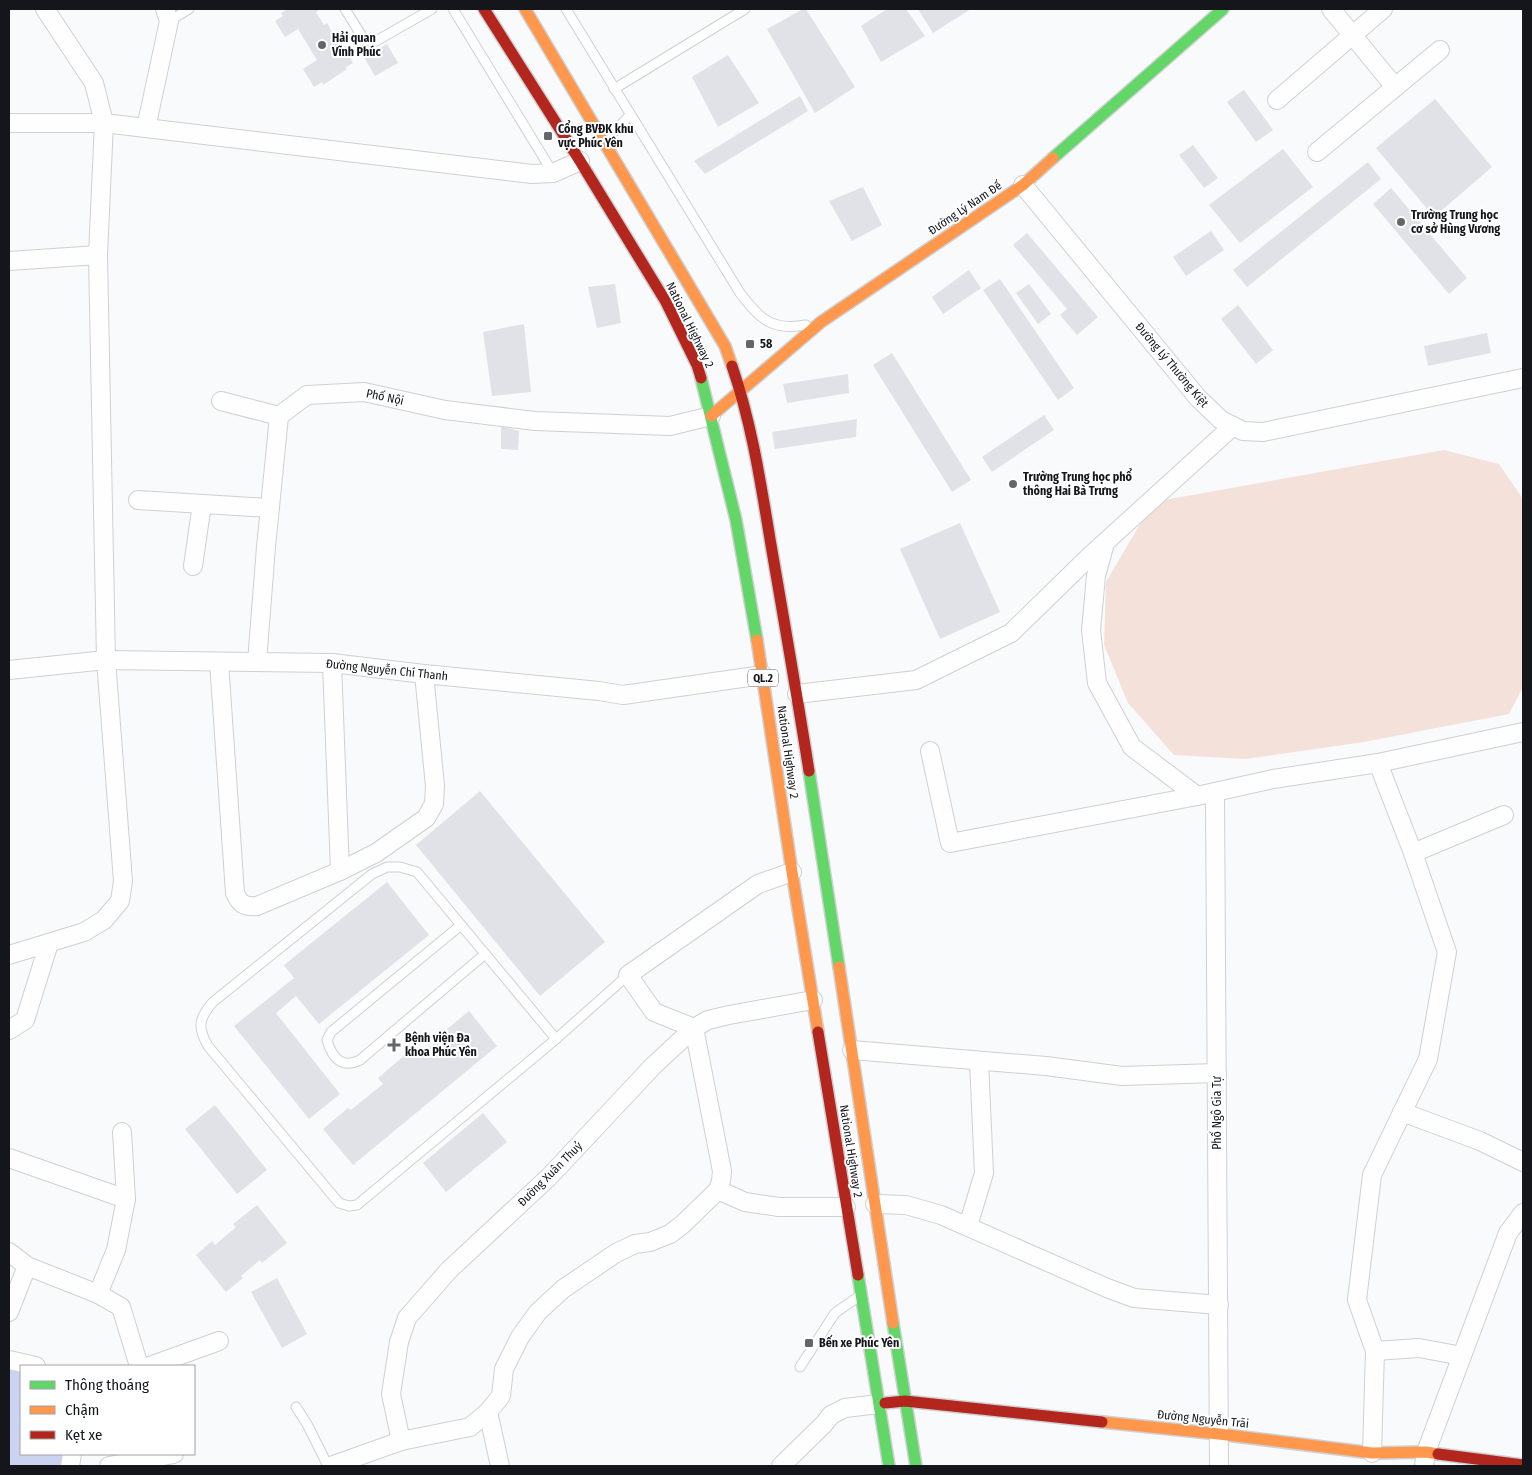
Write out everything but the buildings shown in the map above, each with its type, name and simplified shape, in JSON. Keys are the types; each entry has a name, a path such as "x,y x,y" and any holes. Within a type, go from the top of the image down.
{"main road":[{"name":"National Highway 2","path":"484,9 586,156 666,302 697,365 736,520 796,871 813,1000 889,1466"},
{"name":"National Highway 2","path":"525,9 725,346 740,390 760,482 797,694 820,867 852,1050 916,1466"},
{"name":"Đường Lý Nam Đế","path":"711,416 821,322 1023,185 1223,9"},
{"path":"586,156 605,142"},
{"name":"Đường Nguyễn Trãi","path":"879,1404 905,1401 1219,1434 1425,1459 1523,1465"}],"street":[{"path":"9,955 84,932 104,920 120,901 123,881 106,660 98,255 104,122 94,83 45,9"},
{"path":"1331,9 1395,87"},
{"path":"1277,100 1383,9"},
{"path":"146,128 167,15"},
{"path":"1317,152 1440,50"},
{"path":"9,123 104,122 532,174 553,173 586,156"},
{"name":"Đường Lý Thường Kiệt","path":"1023,185 1198,398 1220,420 1243,431 1263,432 1523,378"},
{"path":"9,261 98,255"},
{"name":"Phố Nội","path":"279,416 307,395 364,392 445,410 535,421 670,426 711,416"},
{"path":"221,401 279,416 257,662"},
{"path":"797,694 916,680 1011,633 1105,543 1233,426"},
{"path":"138,500 270,508"},
{"path":"193,566 202,504"},
{"path":"1105,543 1096,576 1091,630 1097,683 1132,747 1196,796"},
{"name":"Đường Nguyễn Chí Thanh","path":"9,670 106,660 332,663 623,694 763,675"},
{"path":"219,662 235,893 239,902 246,906 257,906 376,854 426,818 434,804 435,786 424,674"},
{"path":"332,663 340,871"},
{"path":"930,751 950,843 1196,796 1273,779 1378,763 1523,732"},
{"path":"1372,1453 1375,1351 1357,1300 1372,1175 1428,1059 1447,952 1413,853 1378,763"},
{"name":"Phố Ngô Gia Tự","path":"1215,792 1219,1466"},
{"path":"1413,853 1504,815"},
{"path":"330,1466 401,1441 470,1427 488,1412 501,1396 504,1369 520,1336 538,1312 563,1288 616,1252 635,1244 650,1242 670,1234 718,1190 722,1171 694,1028 654,1012 628,975 758,884 796,871"},
{"path":"9,1030 25,1020 49,943"},
{"name":"Đường Xuân Thuỷ","path":"401,1441 391,1394 399,1342 407,1318 449,1270 549,1177 653,1066 694,1028 708,1020 729,1015 813,1000"},
{"path":"852,1050 1046,1066 1122,1076 1217,1073"},
{"path":"968,1226 984,1172 979,1061"},
{"path":"1402,1112 1480,1141 1523,1162"},
{"path":"98,1294 116,1250 126,1199 122,1132"},
{"path":"9,1158 126,1199"},
{"path":"718,1190 745,1202 779,1207 846,1208"},
{"path":"875,1204 906,1205 941,1215 1134,1298 1218,1305"},
{"path":"1425,1459 1508,1233 1523,1213"},
{"path":"9,1252 27,1266 98,1294 121,1307 139,1365"},
{"path":"9,1312 27,1266"},
{"path":"153,1365 218,1341"},
{"path":"1375,1351 1419,1348 1462,1356"},
{"path":"9,1360 32,1365"},
{"path":"781,1466 831,1415 845,1408 879,1404"},
{"path":"488,1412 500,1466"},
{"path":"109,1466 169,1455"}],"lane":[{"path":"167,15 189,9"},
{"path":"346,9 363,38 376,42 432,9"},
{"path":"453,9 553,173"},
{"path":"566,9 740,293 756,314 775,325 794,327 821,322"},
{"path":"614,89 746,9"},
{"path":"605,142 630,115"},
{"path":"556,1039 417,872 400,867 387,867 372,874 214,1002 205,1012 201,1023 202,1036 208,1046 339,1203 349,1206 357,1205 556,1039 628,975"},
{"path":"461,925 331,1032 327,1040 330,1050 335,1057 343,1063 351,1065 360,1060 485,954"},
{"path":"800,1367 835,1313 860,1295"},
{"path":"296,1407 330,1466"}],"shaded area":[{"path":"1444,450 1499,464 1523,499 1523,687 1509,714 1364,742 1245,759 1174,755 1128,703 1104,645 1106,582 1153,502"}],"water":[{"path":"9,1368 20,1371 20,1455 64,1455 63,1466 9,1466"}],"traffic: fast":[{"path":"1053,158 1223,9"},
{"path":"701,378 736,520 757,640"},
{"path":"809,771 839,967"},
{"path":"858,1275 889,1466"},
{"path":"893,1323 916,1466"}],"traffic: slow":[{"path":"525,9 725,346 732,366"},
{"path":"711,416 821,322 1023,185 1053,158"},
{"path":"757,640 818,1032"},
{"path":"839,967 893,1323"},
{"path":"1102,1422 1372,1453 1426,1452 1438,1454"}],"traffic: jam":[{"path":"484,9 666,302 697,365 701,378"},
{"path":"732,366 745,410 760,477 809,771"},
{"path":"818,1032 858,1275"},
{"path":"885,1403 905,1401 1102,1422"},
{"path":"1438,1454 1523,1465"}],"place":[{"name":"Hải quan Vĩnh Phúc","path":"322,45"},
{"name":"Cổng BVĐK khu vực Phúc Yên","path":"548,136"},
{"name":"Trường Trung học cơ sở Hùng Vương","path":"1401,222"},
{"name":"58","path":"750,344"},
{"name":"Trường Trung học phổ thông Hai Bà Trưng","path":"1013,484"},
{"name":"Bệnh viện Đa khoa Phúc Yên","path":"394,1045"},
{"name":"Bến xe Phúc Yên","path":"809,1343"}]}
